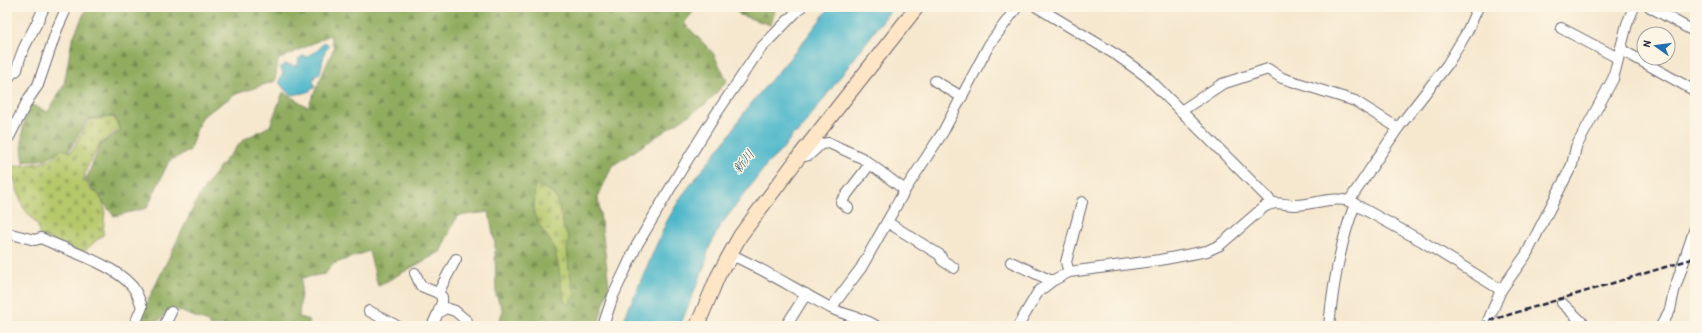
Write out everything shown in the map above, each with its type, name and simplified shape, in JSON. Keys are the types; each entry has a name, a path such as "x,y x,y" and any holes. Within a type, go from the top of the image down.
{"street":[{"path":"7,81 17,70 27,39 39,20 44,7"},
{"path":"9,138 29,98 38,85 57,29 67,7"},
{"path":"603,326 613,296 638,245 682,168 760,49 800,7"},
{"path":"830,308 861,268 905,190 943,132 989,45 1017,7"},
{"path":"1037,7 1118,56 1146,76 1272,202 1295,205 1339,198 1352,202 1420,240 1501,290"},
{"path":"1328,326 1333,283 1352,202 1398,128 1447,65 1467,32 1478,7"},
{"path":"1486,326 1501,290 1526,255 1572,165 1576,147 1612,79 1634,7"},
{"path":"1650,7 1695,32"},
{"path":"697,326 730,252 740,236 913,8"},
{"path":"1561,28 1695,91"},
{"path":"1181,111 1222,84 1268,69 1282,78 1355,102 1398,128"},
{"path":"935,82 962,96"},
{"path":"798,158 808,155 821,144 829,143 862,158 905,190"},
{"path":"848,208 841,202 870,164"},
{"path":"1069,272 1066,262 1082,202"},
{"path":"1018,326 1038,292 1052,281 1069,272 1160,260 1207,251 1220,245 1260,210 1272,202"},
{"path":"887,222 940,255 942,260 954,268"},
{"path":"1661,326 1670,310 1674,291 1695,228"},
{"path":"7,233 35,240 41,238 91,259 115,273 131,285 137,294 142,307 134,326"},
{"path":"710,294 716,293 734,256 771,274 846,316 869,322 876,326"},
{"path":"438,293 456,259"},
{"path":"1011,262 1052,281"},
{"path":"415,273 421,286 438,293 442,297 442,302 432,326"},
{"path":"786,326 806,294"},
{"path":"1562,303 1586,326"},
{"path":"438,313 446,308 455,311 467,321"},
{"path":"369,311 397,326"},
{"path":"164,326 171,312"}],"green space":[{"path":"87,7 697,7 684,23 713,53 727,81 707,103 612,166 598,197 609,285 598,324 595,326 497,326 503,311 496,295 495,244 489,212 457,216 440,252 378,286 369,251 333,264 325,274 302,278 299,317 309,320 309,326 210,326 208,322 172,308 160,320 138,321 198,198 220,166 243,140 270,126 283,92 308,107 334,48 330,35 278,60 275,81 236,94 201,117 189,151 169,161 147,208 114,216 86,180 100,145 120,130 115,116 88,119 68,152 59,151 46,159 24,162 23,155 22,133 29,104 48,112 64,85 72,40"},
{"path":"732,7 776,7 771,25 740,15"},
{"path":"114,117 119,128 99,145 85,172 85,181 93,191 100,195 105,209 103,235 83,252 39,235 38,226 23,207 10,167 47,162 62,149 71,152 89,120"},
{"path":"535,184 551,192 557,200 564,228 569,238 567,249 569,270 575,293 569,306 564,301 558,263 552,244 538,223 534,213"}],"water":[{"name":"新川","path":"830,7 893,7 797,134 794,133 781,151 768,163 720,226 709,248 705,265 680,326 621,326 667,221 681,197 731,133 749,106 796,51"},
{"path":"325,42 330,46 325,51 320,73 316,75 313,80 315,87 308,92 292,95 285,90 279,82 283,73 280,67 285,64 296,66 299,62 298,59 303,56 308,57 310,54 319,49"}],"railway":[{"path":"1472,326 1695,258"}]}
